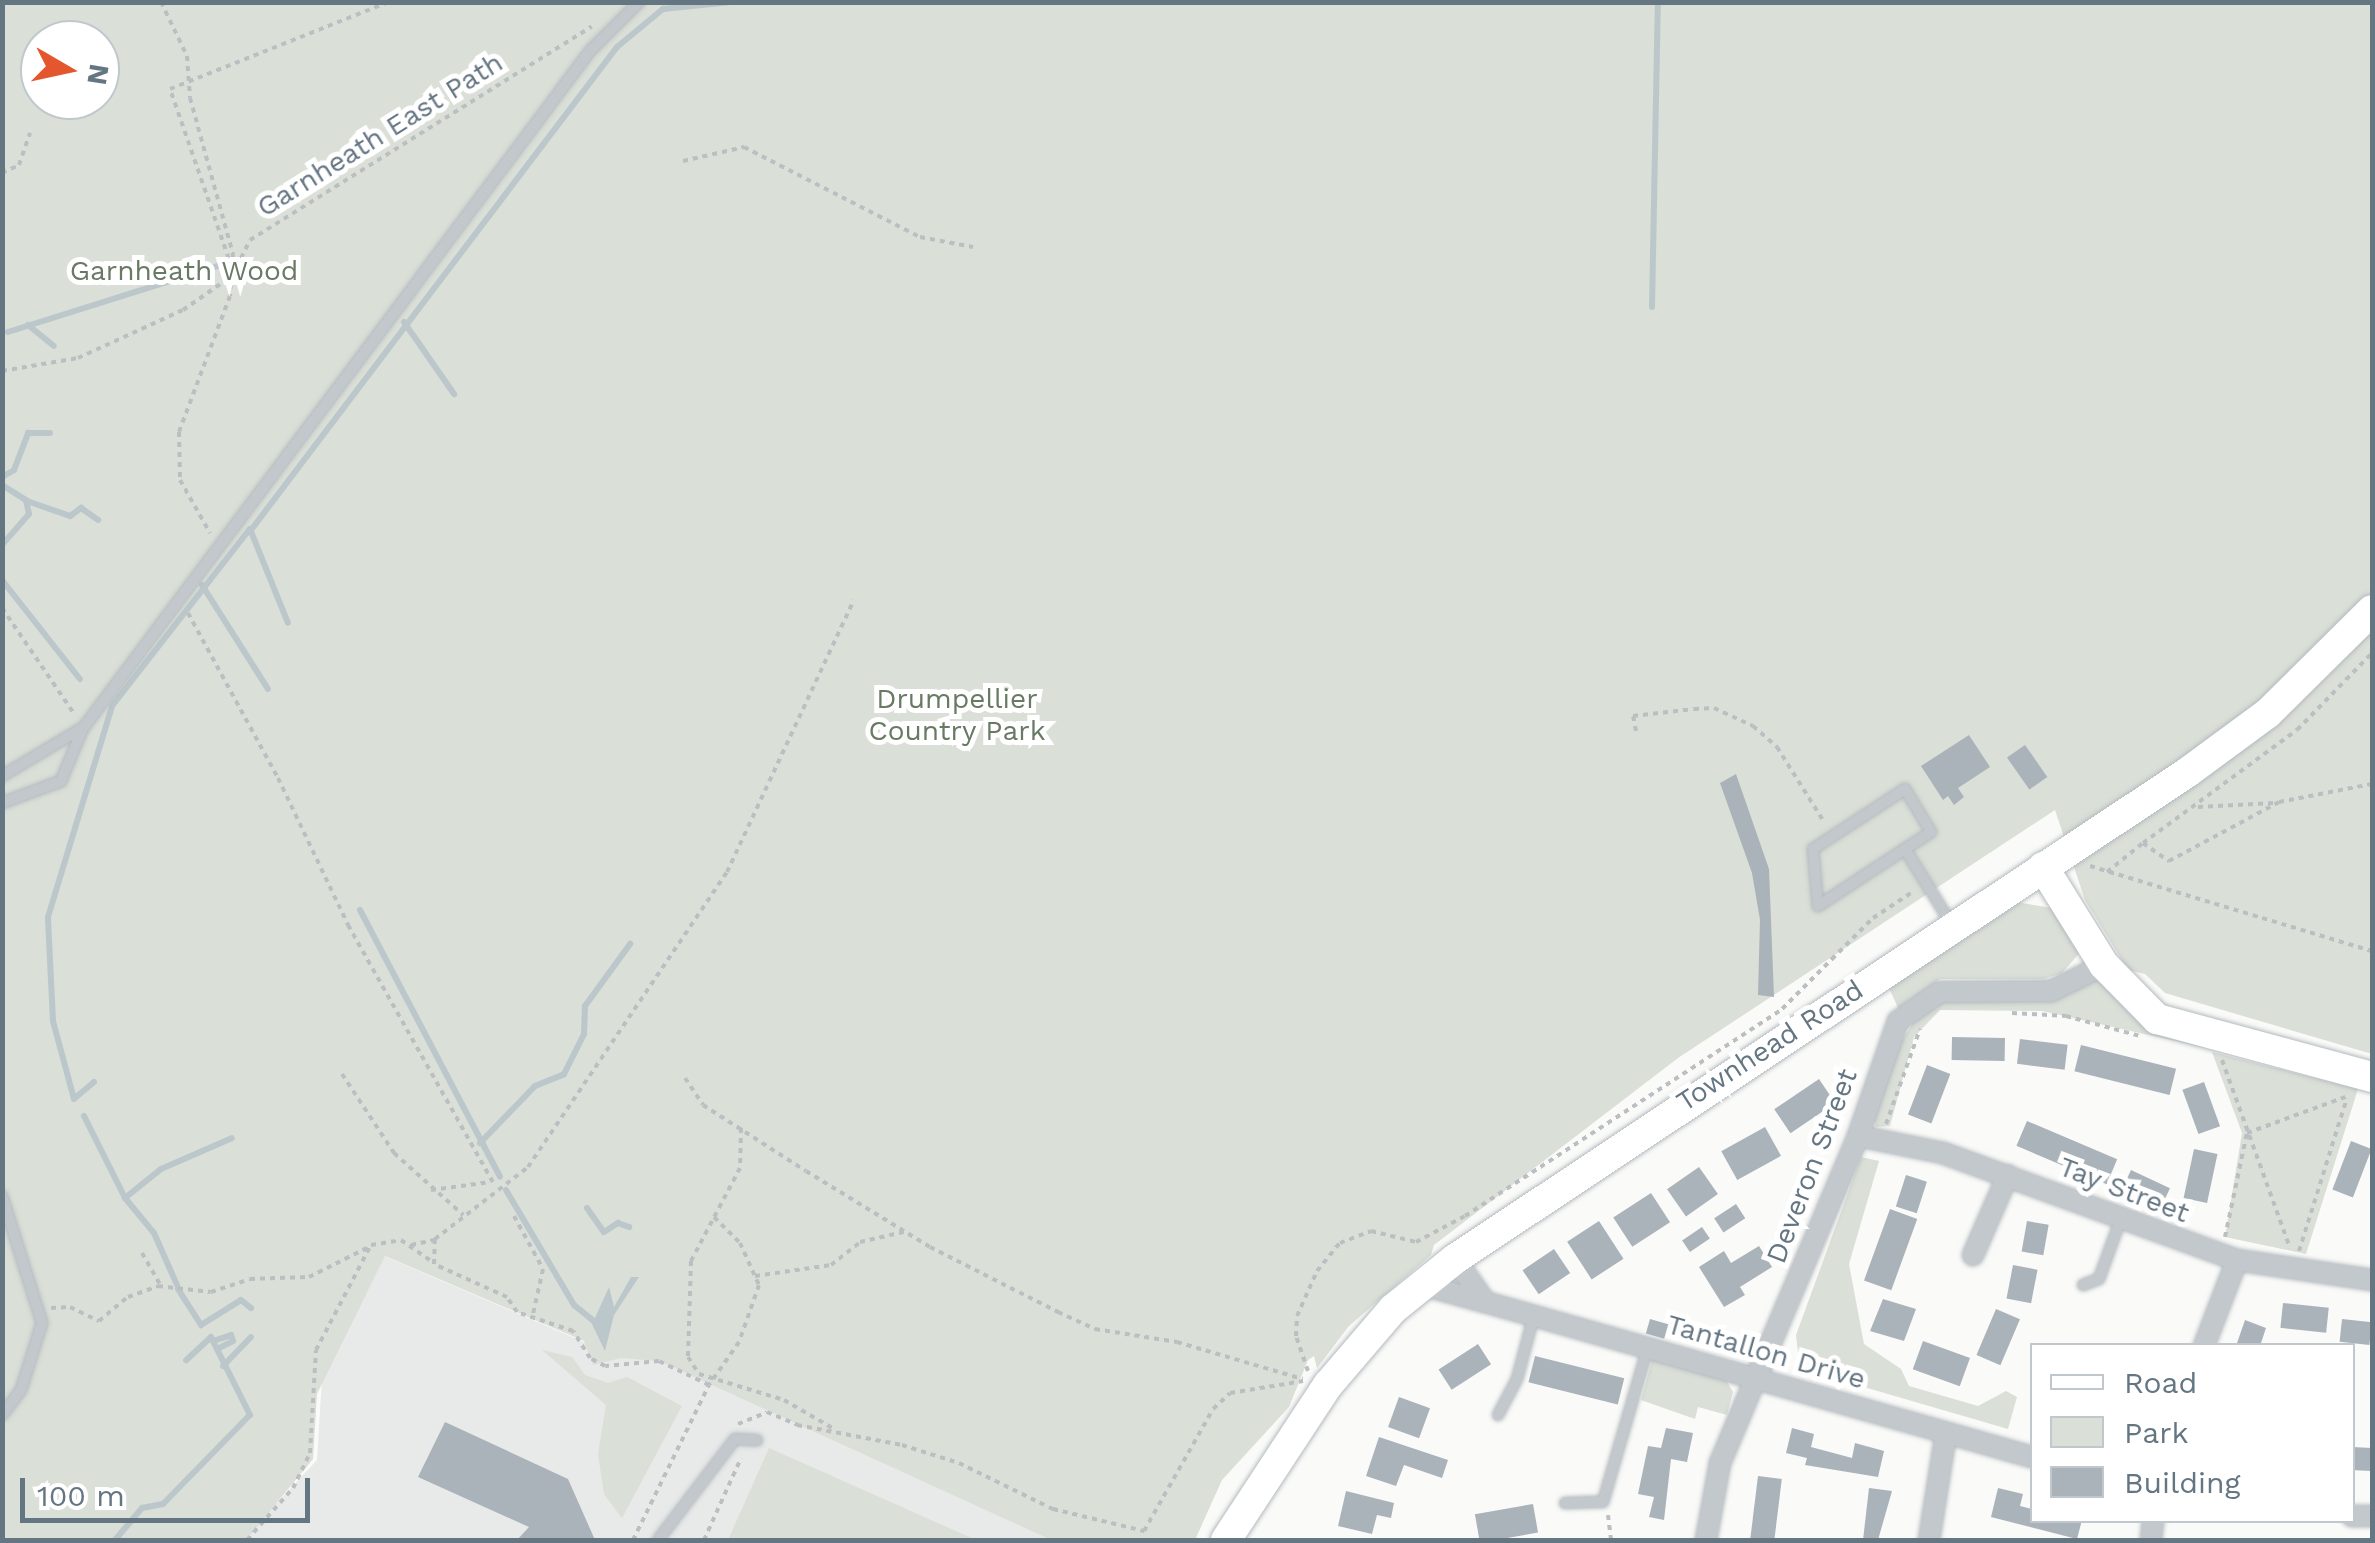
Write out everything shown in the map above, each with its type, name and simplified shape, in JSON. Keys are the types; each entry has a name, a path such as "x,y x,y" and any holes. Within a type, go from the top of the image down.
{"street":[{"name":"Townhead Road","path":"1226,1540 1318,1382 1454,1258 2052,861 2268,712 2372,610"},
{"path":"2052,861 2104,965 2157,1019 2217,1048 2358,1082"},
{"name":"Deveron Street","path":"1706,1540 1720,1463 1858,1136 1891,1035 1913,1005 1966,989 2051,992 2104,965"},
{"name":"Tay Street","path":"1858,1136 2008,1175 2120,1221 2229,1258 2372,1280"},
{"path":"1973,1255 2008,1175"},
{"path":"1454,1258 1484,1302"},
{"path":"2205,1343 2229,1258"},
{"name":"Tantallon Drive","path":"1423,1285 2030,1456"},
{"path":"1930,1540 1946,1432"}],"lane":[{"path":"2,804 60,781 84,727 218,544 590,51 638,2"},
{"path":"2,776 84,727"},
{"path":"1904,789 1931,832 1906,849 1818,906 1813,849 1904,789"},
{"path":"1906,849 1953,926"},
{"path":"2,1196 40,1308 36,1350 22,1390 2,1415"},
{"path":"2083,1285 2098,1279 2120,1221"},
{"path":"1498,1415 1517,1378 1534,1315"},
{"path":"1565,1503 1603,1502 1648,1346"},
{"path":"658,1540 735,1439 757,1440"}],"path":[{"path":"161,2 188,56 188,82 232,268 179,432 180,480 218,544"},
{"path":"232,268 170,89 389,2"},
{"name":"Garnheath East Path","path":"2,371 78,358 183,310 232,276 250,240 608,14"},
{"path":"2,173 19,165 30,133"},
{"path":"683,160 744,147 920,237 973,247"},
{"path":"411,1245 436,1240 494,1185 528,1167 728,872 854,600"},
{"path":"2,608 84,727"},
{"path":"188,614 263,751 348,926 494,1185"},
{"path":"2107,872 2296,730 2372,652"},
{"path":"1636,731 1633,716 1714,708 1753,726 1796,775 1831,836"},
{"path":"2198,807 2278,803 2370,785 2372,793"},
{"path":"2143,843 2169,861 2278,803"},
{"path":"2052,861 2107,872 2372,951"},
{"path":"1318,1382 1297,1316 1317,1271 1340,1243 1371,1231 1416,1242 1464,1216 1782,1010 1873,918 1925,884"},
{"path":"2006,1012 2066,1016 2152,1039"},
{"path":"1880,1141 1922,1026"},
{"path":"2217,1048 2240,1062"},
{"path":"2217,1048 2296,1260 2358,1082"},
{"path":"342,1074 394,1153 463,1216"},
{"path":"685,1078 702,1105 908,1231 1095,1330 1177,1342 1318,1382"},
{"path":"2246,1132 2358,1082"},
{"path":"741,1128 740,1168 691,1261 685,1328 688,1357 699,1374 717,1376 784,1400 837,1430"},
{"path":"2229,1258 2246,1132"},
{"path":"431,1190 494,1185"},
{"path":"514,1216 543,1269 533,1315"},
{"path":"633,1540 709,1386 756,1303 755,1276 740,1243 714,1217"},
{"path":"755,1276 831,1265 860,1242 908,1231"},
{"path":"40,1308 70,1307 98,1321 128,1297 161,1286 211,1292 250,1279 309,1277 391,1238 411,1245 434,1264 507,1297 517,1312 573,1331 590,1358 606,1366 659,1361 709,1386"},
{"path":"434,1264 436,1240"},
{"path":"247,1540 292,1488 310,1453 316,1350 370,1245"},
{"path":"142,1253 161,1286"},
{"path":"735,1439 739,1418 766,1412 958,1463 1053,1508 1144,1531 1194,1434 1230,1393 1318,1382"},
{"path":"704,1540 744,1450 757,1440"},
{"path":"1603,1502 1611,1540"}],"shaded area":[{"path":"384,1256 605,1351 659,1361 1051,1540 242,1540 317,1460 322,1378"},
{"path":"631,1277 639,1277 614,1315 605,1351 589,1318 594,1320 609,1287 614,1307"}],"green space":[{"name":"Drumpellier Country Park","path":"2,3 2372,3 2372,1054 2165,993 2145,974 2128,970 2085,900 2055,810 1678,1058 1434,1245 1431,1255 1349,1326 1317,1368 1314,1356 1308,1360 1289,1407 1222,1480 1195,1540 1051,1540 659,1361 621,1358 593,1365 584,1341 385,1256 317,1394 313,1459 246,1540 3,1540"},
{"path":"2016,902 2058,909 2084,948 2062,973 2044,979 1940,979 1899,1010 1888,986"},
{"path":"2095,980 2206,1040 2206,1048 2042,1011 1940,1010 1914,1037 1890,1126 1876,1127 1873,1117 1895,1051 1917,1017 1945,999"},
{"path":"2212,1052 2358,1089 2306,1254 2225,1237 2242,1133"},
{"path":"1861,1157 1879,1161 1849,1264 1864,1344 1901,1369 1909,1386 1978,1406 2006,1391 2017,1397 2008,1429 1809,1371 1799,1362 1796,1335"},
{"path":"542,1350 572,1357 585,1375 608,1383 627,1377 682,1406 622,1518 604,1494 598,1454 606,1405"},
{"path":"1653,1357 1726,1380 1733,1392 1727,1415 1698,1407 1695,1419 1641,1400"},
{"path":"769,1448 976,1540 728,1540"}],"building":[{"path":"1969,735 1990,767 1958,788 1964,797 1954,805 1948,796 1943,800 1921,766"},
{"path":"2025,745 2047,777 2029,790 2007,758"},
{"path":"1736,774 1769,869 1774,997 1758,995 1760,920 1752,873 1720,783"},
{"path":"1952,1037 2005,1038 2005,1061 1952,1060"},
{"path":"2020,1039 2068,1045 2065,1070 2017,1064"},
{"path":"2081,1045 2176,1069 2170,1095 2074,1071"},
{"path":"1927,1065 1950,1074 1931,1123 1908,1114"},
{"path":"1819,1079 1835,1103 1790,1133 1774,1109"},
{"path":"2204,1082 2220,1126 2198,1134 2182,1090"},
{"path":"2027,1121 2117,1159 2107,1184 2016,1146"},
{"path":"1765,1127 1781,1156 1737,1180 1721,1151"},
{"path":"2351,1141 2372,1149 2353,1197 2332,1190"},
{"path":"2194,1149 2217,1154 2207,1203 2184,1198"},
{"path":"1699,1167 1718,1194 1686,1216 1667,1189"},
{"path":"2131,1170 2170,1188 2160,1210 2121,1192"},
{"path":"1906,1175 1927,1182 1917,1213 1896,1206"},
{"path":"1651,1193 1670,1222 1632,1247 1613,1218"},
{"path":"1736,1204 1745,1218 1723,1232 1714,1218"},
{"path":"1890,1209 1917,1219 1891,1290 1864,1280"},
{"path":"1599,1221 1624,1259 1592,1279 1567,1242"},
{"path":"2027,1221 2049,1225 2043,1255 2022,1252"},
{"path":"1702,1227 1710,1239 1690,1252 1682,1240"},
{"path":"1759,1246 1772,1267 1740,1287 1745,1295 1724,1307 1699,1267 1724,1251 1731,1263"},
{"path":"1554,1249 1570,1273 1539,1294 1522,1270"},
{"path":"2013,1265 2038,1270 2031,1303 2007,1298"},
{"path":"1883,1299 1916,1309 1904,1341 1870,1331"},
{"path":"2283,1303 2329,1308 2326,1333 2280,1328"},
{"path":"1996,1309 2020,1319 2000,1365 1976,1355"},
{"path":"1650,1319 1668,1324 1664,1339 1646,1333"},
{"path":"2342,1319 2372,1322 2369,1345 2340,1342"},
{"path":"2245,1320 2266,1328 2261,1343 2237,1343"},
{"path":"1923,1341 1970,1358 1960,1386 1913,1369"},
{"path":"1478,1344 1491,1364 1452,1390 1439,1370"},
{"path":"1535,1356 1624,1378 1618,1404 1528,1382"},
{"path":"1399,1397 1430,1408 1419,1438 1388,1427"},
{"path":"445,1422 568,1479 595,1540 517,1540 529,1527 418,1477"},
{"path":"1666,1428 1693,1433 1687,1462 1671,1459 1664,1520 1649,1517 1654,1497 1638,1494 1648,1446 1661,1448"},
{"path":"1792,1428 1814,1434 1811,1447 1852,1458 1855,1443 1884,1451 1878,1477 1805,1465 1807,1458 1786,1453"},
{"path":"1379,1437 1448,1460 1442,1478 1404,1465 1396,1486 1366,1476"},
{"path":"2355,1447 2372,1448 2371,1471 2355,1470"},
{"path":"1758,1476 1782,1479 1774,1540 1750,1540"},
{"path":"1869,1488 1892,1491 1878,1540 1863,1540"},
{"path":"1998,1488 2023,1494 2020,1506 2030,1508 2030,1523 2081,1523 2077,1539 1991,1517"},
{"path":"1346,1491 1394,1503 1391,1518 1377,1515 1372,1534 1338,1526"},
{"path":"1533,1504 1538,1533 1479,1540 1475,1514"}],"waterway":[{"path":"251,530 617,47 663,9 731,2"},
{"path":"1652,307 1658,2"},
{"path":"8,332 224,264"},
{"path":"404,322 454,394"},
{"path":"28,325 54,346"},
{"path":"2,477 14,470 28,433 50,433"},
{"path":"2,485 26,500 29,514 2,545"},
{"path":"27,501 70,516 81,508 98,520"},
{"path":"94,1082 74,1099 53,1021 48,917 112,706 250,529 288,623"},
{"path":"2,580 80,679"},
{"path":"202,585 268,689"},
{"path":"360,910 500,1177"},
{"path":"480,1143 535,1086 564,1074 584,1034 585,1006 630,944"},
{"path":"84,1116 125,1198 154,1233 177,1285"},
{"path":"125,1198 161,1169 232,1138"},
{"path":"506,1190 574,1305 594,1321"},
{"path":"587,1208 604,1232 618,1223 629,1227"},
{"path":"178,1289 201,1325 241,1300 251,1308"},
{"path":"213,1341 231,1335 233,1341 217,1349"},
{"path":"115,1540 142,1508 163,1504 250,1415 211,1337 186,1360"},
{"path":"223,1366 251,1337"}],"park label":[{"name":"Garnheath Wood","path":"184,271"}]}
